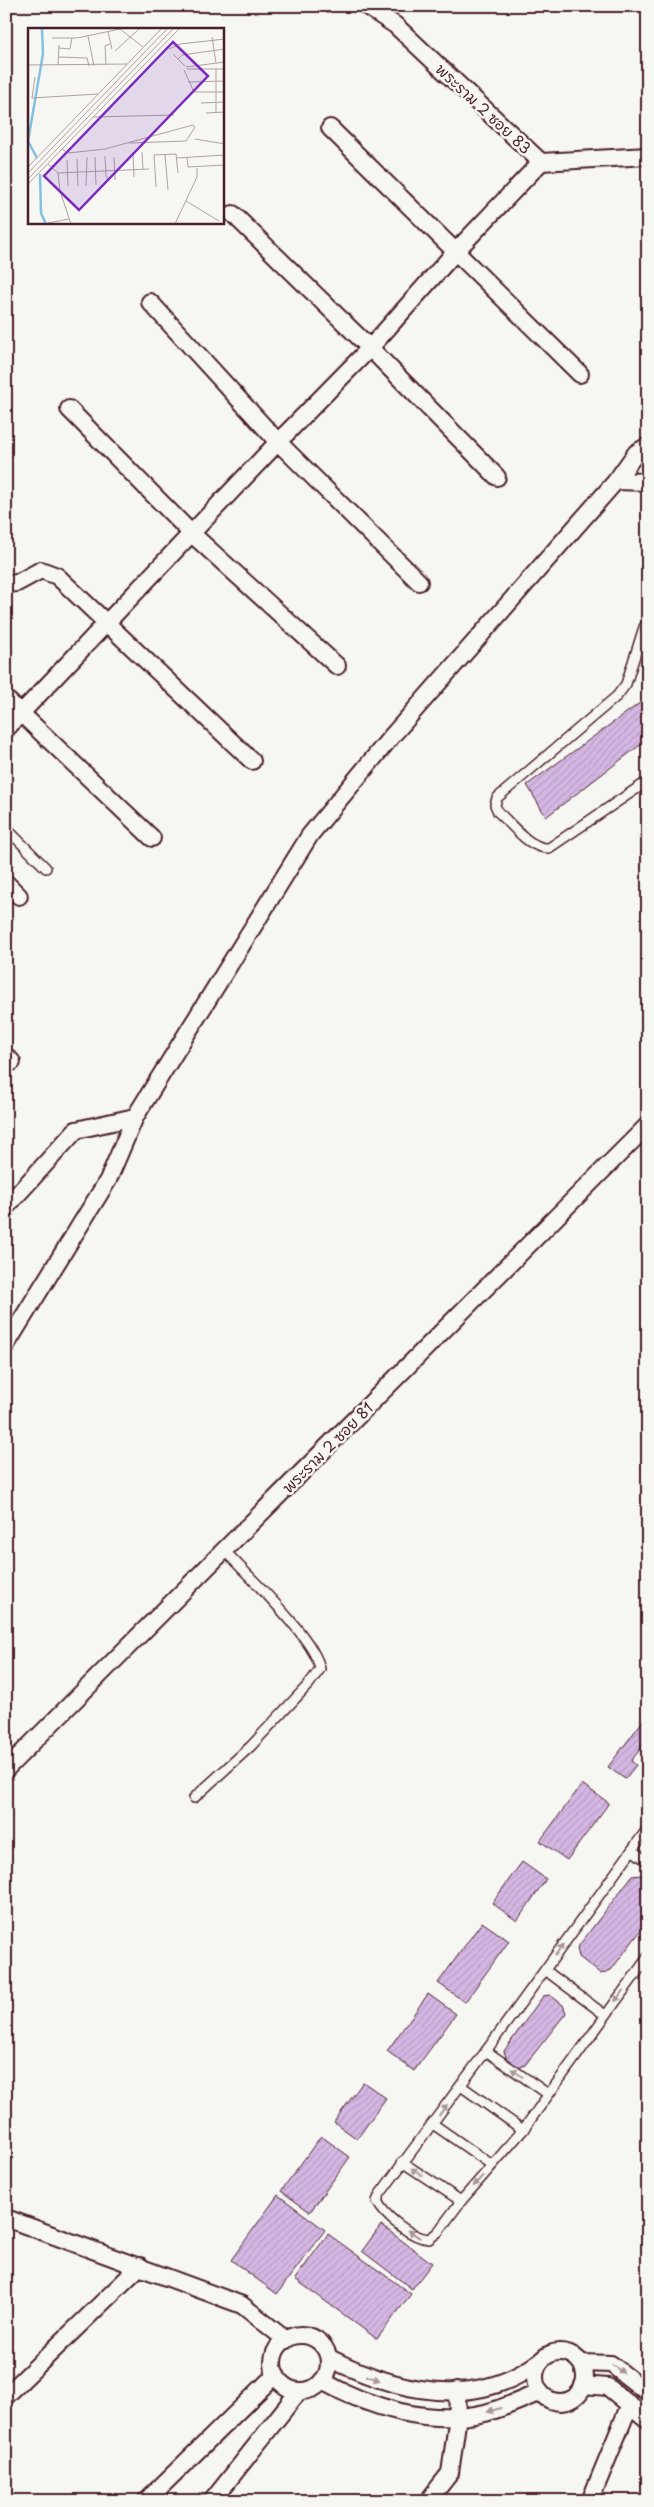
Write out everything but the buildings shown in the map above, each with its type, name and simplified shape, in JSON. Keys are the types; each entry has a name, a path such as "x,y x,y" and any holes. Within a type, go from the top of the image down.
{"street":[{"name":"พระราม 2 ซอย 83","path":"366,6 395,25 541,162 648,156"},
{"path":"330,128 580,374"},
{"path":"6,729 191,533 370,348 456,251 541,162"},
{"path":"233,214 498,476"},
{"path":"150,302 278,442 419,582"},
{"path":"69,409 191,533 337,666"},
{"path":"6,1345 108,1180 135,1117 310,835 391,737 616,481 636,453 648,446"},
{"path":"616,481 648,482"},
{"path":"6,584 17,583 41,570 51,572 108,623 252,761"},
{"path":"6,699 152,838"},
{"path":"6,883 19,896"},
{"path":"6,1207 76,1130 135,1117"},
{"name":"พระราม 2 ซอย 81","path":"6,1769 648,1125"},
{"path":"6,2218 242,2304 286,2340"},
{"path":"6,2396 140,2266"},
{"path":"294,2336 312,2337 325,2349 329,2358 328,2370 316,2387 299,2391 281,2383 276,2374 274,2356 286,2340 294,2336"},
{"path":"329,2358 362,2375 392,2384 421,2390 458,2390 479,2388 501,2382 530,2369 552,2352 561,2352 568,2353 581,2363 584,2370 584,2385 580,2392 567,2401 552,2401 540,2392 534,2377 540,2362"},
{"path":"581,2363 611,2364 648,2393"},
{"path":"146,2501 276,2374"},
{"path":"322,2381 352,2398 385,2409 417,2415 458,2416 484,2413 540,2392"},
{"path":"584,2385 608,2387 648,2420"},
{"path":"428,2501 450,2473 458,2416 458,2390"},
{"path":"212,2501 299,2391"},
{"path":"590,2501 630,2404"}],"lane":[{"path":"648,623 644,627 626,684 617,696 497,798 495,805 498,812 532,843 541,848 549,848 648,781"},
{"path":"6,828 46,868"},
{"path":"194,1798 251,1746 309,1684 320,1669 317,1657 286,1617 224,1550"},
{"path":"648,1828 461,2086 402,2162 380,2194 377,2201 381,2209 418,2238 429,2239 438,2232 460,2201 522,2130 648,1957"},
{"path":"632,1850 648,1862"},
{"path":"545,1970 606,2015"},
{"path":"486,2051 548,2094"},
{"path":"461,2086 522,2130"},
{"path":"433,2124 492,2165"},
{"path":"402,2162 460,2201"}]}
